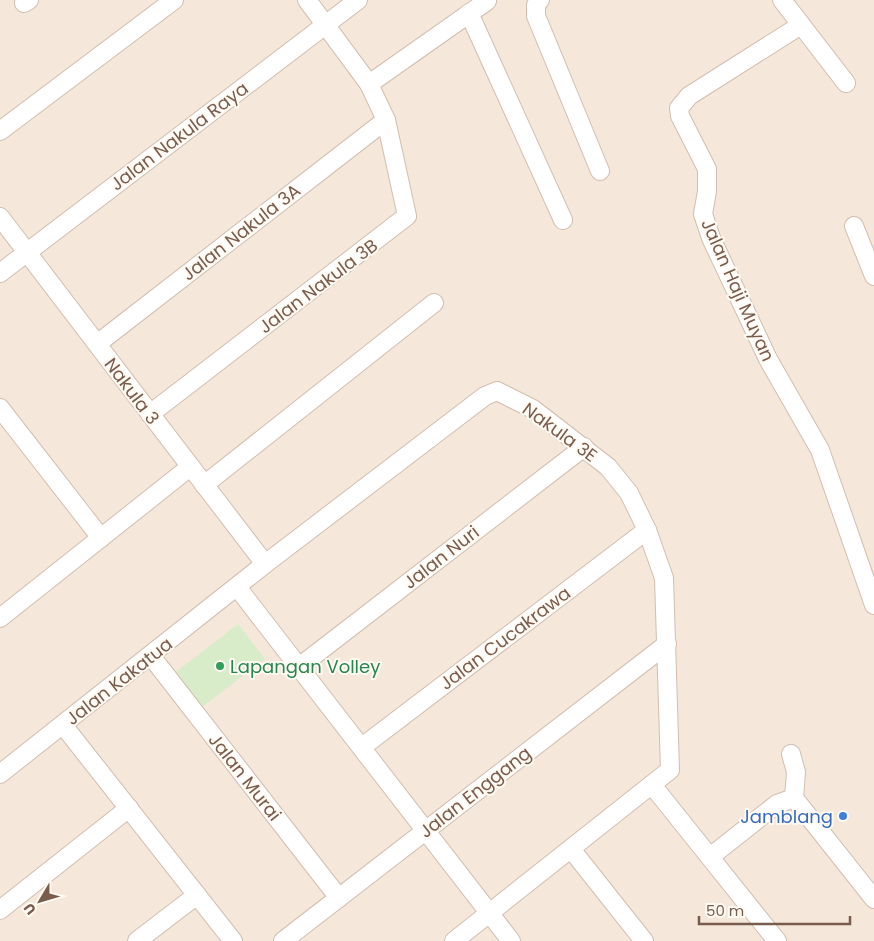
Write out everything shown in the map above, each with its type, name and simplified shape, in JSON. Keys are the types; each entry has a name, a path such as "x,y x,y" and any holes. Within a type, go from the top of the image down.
{"street":[{"path":"0,131 174,0"},
{"name":"Jalan Nakula 3B","path":"150,414 407,216 386,120 369,84 307,0"},
{"name":"Jalan Nakula Raya","path":"0,273 358,0"},
{"path":"540,0 536,5 536,16 600,171"},
{"path":"782,0 846,83"},
{"path":"369,84 487,1"},
{"path":"469,13 563,220"},
{"name":"Jalan Haji Muyan","path":"801,25 690,96 679,108 680,116 707,168 707,192 703,214 711,238 768,359 820,450 874,605"},
{"name":"Jalan Nakula 3A","path":"97,344 386,120"},
{"name":"Nakula 3","path":"0,217 265,564"},
{"path":"854,226 874,276"},
{"path":"204,485 434,303"},
{"name":"Nakula 3E","path":"236,587 485,396 497,391 533,409 608,467 629,493 647,530 664,578 670,770 652,785"},
{"path":"0,408 101,538"},
{"name":"Jalan Nuri","path":"299,667 584,447"},
{"path":"0,618 190,467"},
{"name":"Jalan Cucakrawa","path":"362,747 647,530"},
{"path":"236,587 511,941"},
{"name":"Jalan Kakatua","path":"0,774 236,587"},
{"name":"Jalan Enggang","path":"283,941 667,644"},
{"name":"Jalan Murai","path":"150,656 339,898"},
{"path":"63,725 234,941"},
{"path":"790,754 796,772 794,798 874,899"},
{"path":"454,941 652,785 777,941"},
{"path":"710,857 777,804 794,798"},
{"path":"0,910 129,808"},
{"path":"571,849 644,941"},
{"path":"137,941 197,895"}],"shaded area":[{"path":"0,0 874,0 874,941 0,941"}],"green space":[{"name":"Lapangan Volley","path":"238,624 265,659 202,707 176,672"}],"place":[{"name":"Lapangan Volley","path":"220,666"},
{"name":"Jamblang","path":"843,816"}]}
